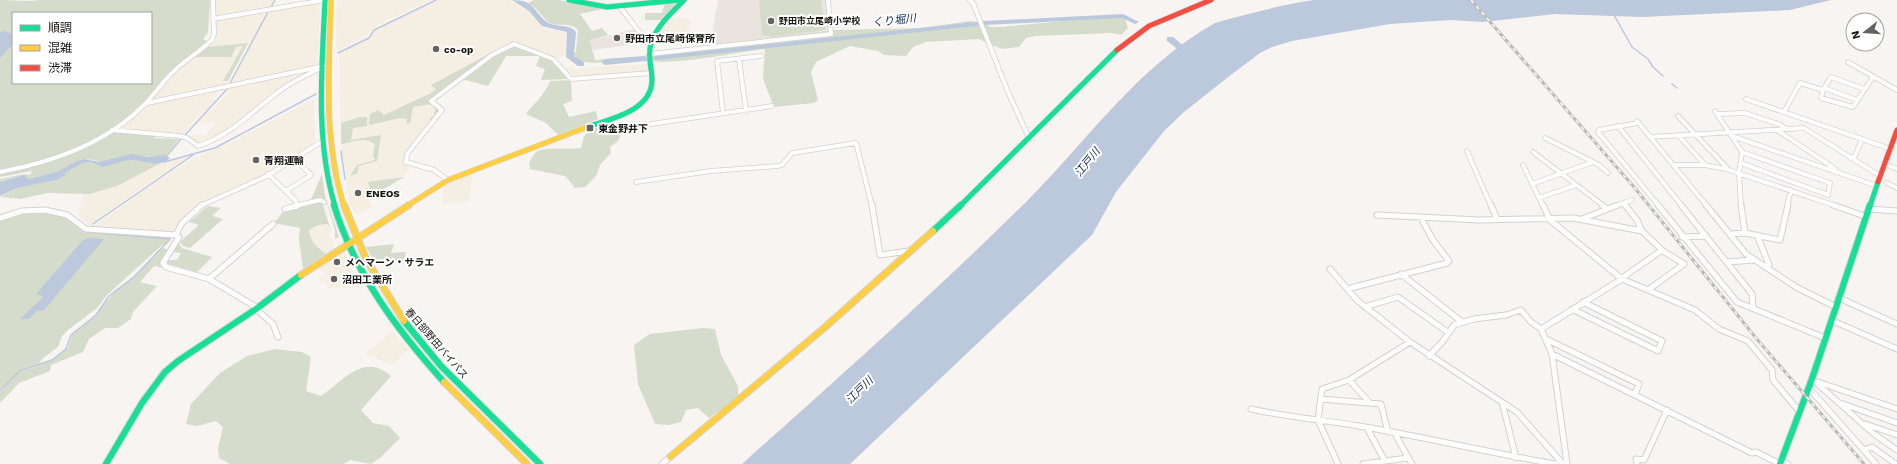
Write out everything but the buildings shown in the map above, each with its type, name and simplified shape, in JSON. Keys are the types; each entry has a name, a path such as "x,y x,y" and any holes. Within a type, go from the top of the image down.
{"main road":[{"name":"春日部野田バイパス","path":"324,0 331,137 334,165 343,211 354,240 376,280 402,320 456,381 540,464"},
{"name":"春日部野田バイパス","path":"331,0 324,140 331,194 348,244 369,284 395,324 448,387 480,420 527,464"},
{"path":"569,0 607,7 620,7 680,0"},
{"path":"106,464 142,403 164,372 257,308 298,276 423,194 448,180 630,110 649,96 653,86 650,54 658,32 684,0"},
{"path":"670,458 824,329 960,206 1131,38 1167,16 1211,0"},
{"path":"1781,463 1799,411 1809,388 1867,217 1876,186 1897,130"}],"street":[{"path":"0,172 35,166 52,161 82,148 112,130 147,103 175,70 212,40 214,34 213,0"},
{"path":"213,20 324,0"},
{"path":"620,7 650,54 832,34 828,0"},
{"path":"969,0 973,3 981,27 1011,100 1029,138"},
{"path":"448,180 434,170 412,165 406,162 407,154 442,110 431,101 492,55 514,44 553,59 571,79 652,73"},
{"path":"723,113 717,61 761,56"},
{"path":"739,59 746,111"},
{"path":"1848,62 1897,90"},
{"path":"147,103 327,65"},
{"path":"112,130 180,136 187,138 198,146 208,144 233,130 281,90 327,65"},
{"path":"1864,89 1831,77 1821,98 1853,107 1873,77"},
{"path":"1784,112 1800,83 1857,100"},
{"path":"1746,99 1890,149"},
{"path":"651,124 772,106"},
{"path":"1740,164 1828,195 1830,183 1742,152 1716,112 1745,113 1786,129"},
{"path":"1678,116 1729,170"},
{"path":"1825,338 1737,302 1682,237 1598,132 1599,130 1637,121 1675,165 1746,254 1796,286 1836,308"},
{"path":"1618,126 1752,294 1753,308"},
{"path":"1650,137 1806,129 1880,176"},
{"path":"1776,130 1834,168 1837,172"},
{"path":"1731,134 1876,186"},
{"path":"1679,136 1705,165"},
{"path":"1545,138 1594,162 1608,173"},
{"path":"1851,158 1855,156 1862,139"},
{"path":"278,337 273,324 257,308 209,279 166,267 163,263 179,237 176,235 180,225 193,210 216,197 258,180 324,140"},
{"path":"636,182 711,171 771,167 782,165 792,153 856,143 872,204 880,255 909,251"},
{"path":"1467,151 1498,220"},
{"path":"1533,152 1606,209"},
{"path":"1742,152 1739,173 1741,212 1745,233"},
{"path":"286,191 311,175 294,158"},
{"path":"1532,184 1594,162"},
{"path":"1885,164 1897,169"},
{"path":"1523,165 1549,218 1622,278 1695,310 1718,329 1748,342 1772,370 1772,380 1799,411"},
{"path":"1675,165 1705,165 1729,170 1867,217"},
{"path":"268,174 296,201 296,207"},
{"path":"1887,183 1897,188"},
{"path":"1539,198 1576,185"},
{"path":"1730,234 1745,233 1780,240 1791,190"},
{"path":"285,209 320,200 324,202"},
{"path":"1582,219 1632,200"},
{"path":"1623,203 1637,220 1642,231 1662,250 1684,264 1672,275 1648,290"},
{"path":"0,218 20,211 36,209 74,217 86,229 176,235"},
{"path":"1869,209 1897,211"},
{"path":"1377,215 1498,220 1549,218 1582,219 1642,231"},
{"path":"1347,289 1436,266 1449,261 1433,240 1421,218"},
{"path":"209,279 273,224"},
{"path":"1757,235 1769,265 1765,267"},
{"path":"1682,237 1706,236"},
{"path":"1541,329 1622,278 1662,250"},
{"path":"1727,262 1754,260"},
{"path":"1330,269 1365,307 1410,342 1429,356 1517,412 1563,464"},
{"path":"1401,274 1462,322"},
{"path":"1365,307 1398,297 1449,333"},
{"path":"1839,298 1897,324"},
{"path":"1572,309 1658,351 1662,341 1583,302"},
{"path":"1429,356 1454,325 1482,317 1506,315 1521,310 1531,322 1541,329 1540,332 1546,339 1552,354 1567,464"},
{"path":"1831,320 1897,349"},
{"path":"1616,330 1621,322"},
{"path":"1546,339 1639,384 1634,394"},
{"path":"1338,464 1318,420 1322,389 1325,386 1349,380 1410,342"},
{"path":"1552,354 1752,453 1756,452 1781,463 1788,464"},
{"path":"1812,379 1862,423 1897,450"},
{"path":"1812,379 1897,409"},
{"path":"1349,380 1370,403"},
{"path":"1809,388 1876,464"},
{"path":"1321,399 1381,404 1388,432"},
{"path":"1502,402 1516,458"},
{"path":"1837,402 1897,423"},
{"path":"1251,409 1277,415 1367,428 1516,458 1556,464"},
{"path":"1637,464 1636,460 1644,460 1667,410"},
{"path":"1862,423 1897,435"},
{"path":"1367,428 1385,461"},
{"path":"1395,434 1412,464"},
{"path":"1864,450 1872,447 1896,464"},
{"path":"662,464 670,458"},
{"path":"1363,464 1408,458"}],"shaded area":[{"path":"215,0 274,0 270,9 216,17"},
{"path":"337,0 431,0 385,21 371,30 366,37 336,51"},
{"path":"437,0 509,0 530,12 543,27 568,33 565,56 555,59 514,43 452,82 429,101 440,111 404,155 404,162 410,168 404,177 368,182 367,180 361,179 347,182 341,144 339,53 370,38 375,30 387,23"},
{"name":"野田市立尾崎小学校","path":"718,0 826,0 829,32 710,46"},
{"path":"316,3 320,4 318,64 307,68 230,84 269,12"},
{"path":"268,12 251,42 248,43 226,85 153,99 176,70 213,41 216,35 215,21"},
{"path":"672,17 691,19 688,39 668,41 669,34 659,34"},
{"path":"635,29 644,43 593,50 590,40"},
{"path":"648,64 648,72 572,78 564,69 572,65 576,70 582,68"},
{"path":"313,70 292,82 224,135 198,144 194,143 190,137 193,135 206,135 215,123 196,123 206,112 210,112 228,92 230,87"},
{"path":"221,89 212,99 216,100 193,122 183,135 119,130 120,126 151,103"},
{"path":"317,97 314,100 315,141 311,146 258,178 221,193 195,207 188,212 171,232 91,228 154,183 192,159 230,143"},
{"path":"187,156 190,157 143,187 90,226 78,215 84,194 100,190 161,163"},
{"path":"473,172 469,201 442,205 444,184"},
{"path":"361,179 367,180 371,194 365,197 373,206 357,215 350,206 347,182"},
{"path":"328,224 334,249 326,254 315,246 309,237 309,230 318,225"},
{"path":"340,252 344,252 347,260 326,274 316,266"},
{"path":"347,260 362,288 326,288 328,286 318,280"},
{"path":"392,331 409,350 392,365 365,354"}],"green space":[{"path":"0,0 210,0 208,32 203,39 208,42 192,55 184,65 163,81 147,100 113,131 156,135 154,138 179,139 165,157 133,156 102,162 87,159 59,171 29,179 24,175 0,182 0,179 25,174 30,175 32,171 0,177 0,173 44,164 76,152 0,171"},
{"path":"534,0 559,0 603,9 580,14 592,31 602,28 608,35 590,40 595,60 631,57 631,60 593,63 579,61 572,53 576,52 578,30 568,25 557,25 550,23 528,3"},
{"path":"759,0 821,0 825,30 772,37 762,35"},
{"path":"673,2 676,5 665,20 645,20 645,13 662,13 665,3"},
{"path":"1120,16 1125,19 1128,28 1121,35 1111,33 1036,36 1026,38 1019,47 1002,49 979,39 926,42 913,47 906,56 884,55 878,51 850,46 816,62 811,72 818,100 814,103 774,107 763,79 765,49 684,61 668,62 645,59 645,55 836,30 923,28 969,21 981,22 990,27 1001,27"},
{"path":"248,43 228,81 223,81 243,46 236,47 231,57 193,57 207,47"},
{"path":"514,46 553,60 569,79 541,80 545,69 536,66 540,56 506,56 488,86 462,79 494,55"},
{"path":"502,47 504,48 452,82 429,101 440,111 430,122 430,118 434,116 435,108 431,104 413,107 410,123 407,124 407,119 400,118 369,125 370,114 378,110 384,115 431,93 436,89 431,85"},
{"path":"571,80 572,101 563,104 569,117 596,111 598,119 558,135 546,123 526,114 542,95 550,81"},
{"path":"360,117 367,117 367,126 353,128 351,140 381,135 377,161 358,166 358,173 350,176 357,165 375,160 373,155 375,144 367,140 359,140 341,144 341,123"},
{"path":"606,125 615,126 622,132 618,141 610,147 611,153 600,165 596,176 585,187 574,188 565,176 530,169 529,163 536,152 545,149 581,148 584,136 593,129"},
{"path":"130,158 145,161 162,160 161,163 117,186 89,194 47,193 20,199 0,197 17,188 60,178 66,175 65,173 83,163 90,162 98,165"},
{"path":"322,174 325,196 339,237 335,239 335,230 326,201 315,199 310,202"},
{"path":"404,177 367,199 365,196 371,194 368,182"},
{"path":"322,202 332,234 328,224 318,225 309,230 312,241 326,254 303,269 299,240 300,228 274,223 284,211"},
{"path":"208,206 221,208 212,216 223,219 190,248 183,246 180,242 199,225 189,222"},
{"path":"35,211 73,219 84,232 91,231 172,237 166,245 162,245 106,296 97,308 68,330 62,336 58,347 42,359 39,364 21,370 0,389 0,220 9,216"},
{"path":"178,242 182,248 212,257 197,272 168,264 168,260 177,260 181,253 172,252"},
{"path":"394,244 391,253 406,252 404,261 375,263 366,247"},
{"path":"163,248 169,250 160,265 162,268 154,266 140,282 157,286 133,312 131,319 118,328 105,328 89,339 83,352 51,365 50,371 19,383 0,403 0,391 18,373 51,361 68,348 72,335 94,317 116,290 134,277"},
{"path":"703,328 715,329 721,355 738,386 738,397 709,418 698,408 686,410 681,422 669,425 655,424 638,384 634,345 650,334"},
{"path":"275,349 302,352 311,357 306,391 321,396 346,376 363,368 372,367 381,369 391,376 361,410 373,423 389,426 400,438 380,458 371,464 350,460 344,464 230,464 219,458 218,448 223,427 216,421 197,426 186,424 191,404 220,373 247,356"}],"water":[{"name":"江戸川","path":"1314,0 1831,0 1790,10 1642,17 1555,14 1483,22 1451,20 1390,24 1292,41 1272,47 1260,53 1232,74 1184,112 1164,131 1116,192 1092,235 850,464 742,464 886,334 992,235 1050,177 1115,105 1161,61 1187,41 1215,23 1273,8"},
{"path":"5,31 12,34 12,45 0,58 0,32"},
{"path":"84,159 99,162 116,162 98,165 90,162 83,163 56,180 17,188 0,196 0,182 24,175 29,179 59,171"},
{"path":"88,238 104,239 44,310 37,311 29,319 20,319 42,298 42,296 36,294 83,240"}],"waterway":[{"path":"271,7 275,0"},
{"path":"338,53 369,38 374,30 436,0"},
{"name":"くり堀川","path":"516,0 532,9 545,24 570,30 572,32 570,57 581,64"},
{"path":"230,83 268,12"},
{"path":"1614,15 1632,47 1648,59 1653,67 1663,76"},
{"name":"くり堀川","path":"656,58 985,23 1123,16 1135,22"},
{"name":"くり堀川","path":"1170,39 1191,55"},
{"name":"くり堀川","path":"605,62 644,59"},
{"path":"1672,84 1677,88"},
{"path":"185,135 228,88"},
{"path":"181,139 165,158 164,162 215,148 316,94"},
{"path":"341,151 345,179"},
{"path":"93,224 193,155"},
{"path":"102,164 131,157 149,160 165,158"},
{"path":"0,390 20,371 52,360 66,349 71,335 96,315 109,296 135,276 170,239 88,232"}],"railway":[{"path":"1471,0 1634,187 1756,338 1864,464"}],"traffic: fast":[{"path":"325,0 322,73 323,146 331,194 339,221 361,271 375,295 407,340 444,382"},
{"path":"569,0 607,7 680,0"},
{"path":"587,127 616,117 637,107 648,96 652,82 650,59 651,44 657,31 684,0"},
{"path":"933,231 1117,50"},
{"path":"1780,464 1812,379 1878,182"},
{"path":"106,464 142,403 165,372 178,361 256,309 301,275"},
{"path":"404,321 441,366 540,464"}],"traffic: slow":[{"path":"331,0 329,110 331,146 340,193 347,216 366,259 404,321"},
{"path":"301,275 448,180 587,127"},
{"path":"670,457 823,329 933,231"},
{"path":"444,382 527,464"}],"traffic: jam":[{"path":"1117,50 1149,26 1211,0"},
{"path":"1878,182 1897,130"}],"place":[{"name":"野田市立尾崎小学校","path":"771,21"},
{"name":"野田市立尾崎保育所","path":"617,38"},
{"name":"co-op","path":"436,49"},
{"name":"東金野井下","path":"590,128"},
{"name":"青翔運輸","path":"256,160"},
{"name":"ENEOS","path":"358,193"},
{"name":"メヘマーン・サラエ","path":"337,262"},
{"name":"沼田工業所","path":"334,279"}]}
